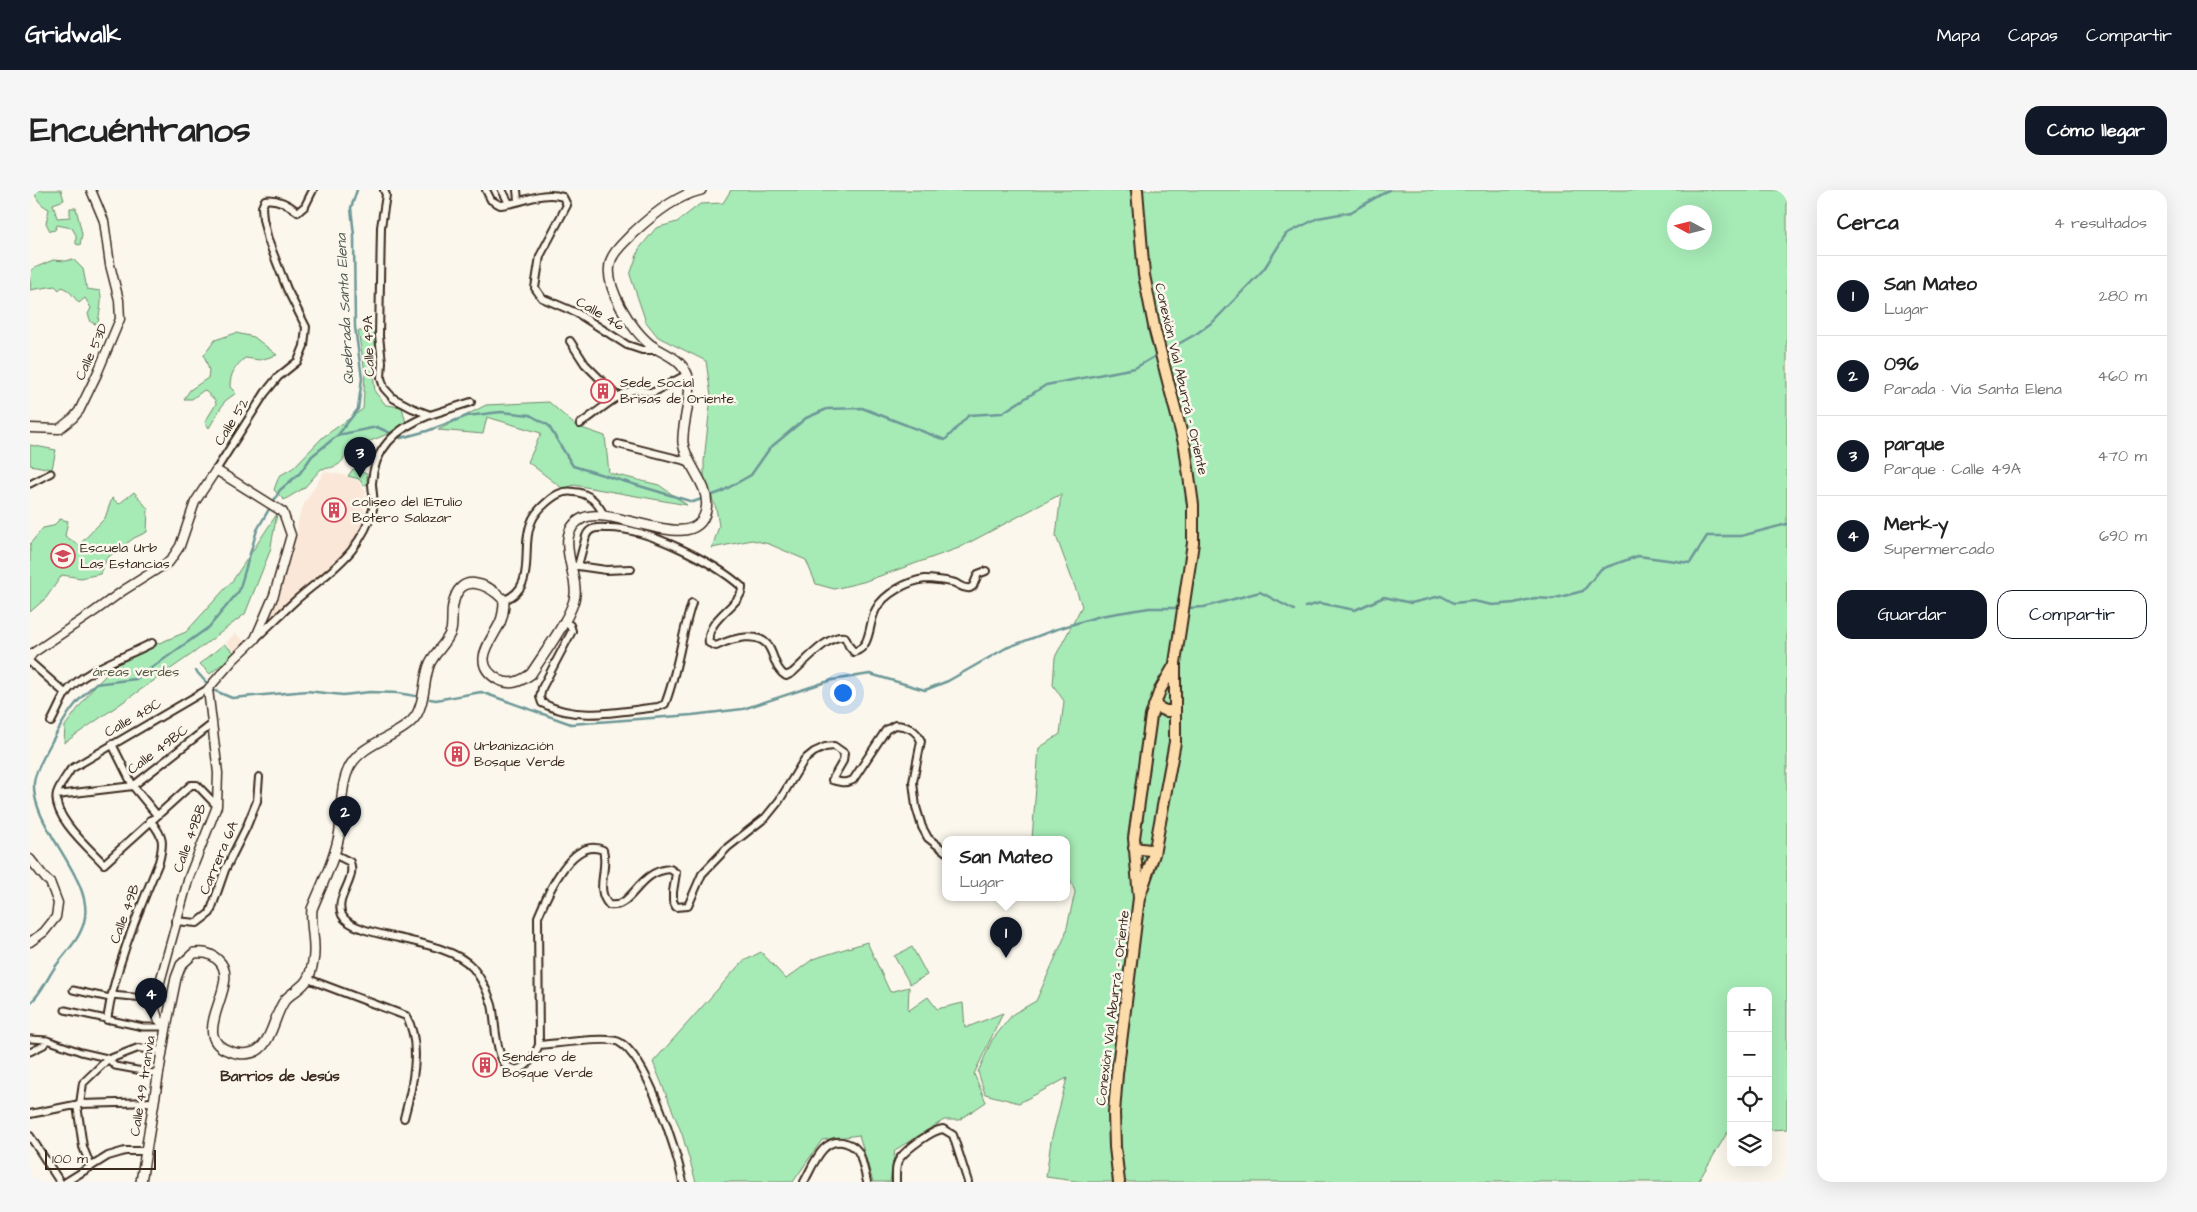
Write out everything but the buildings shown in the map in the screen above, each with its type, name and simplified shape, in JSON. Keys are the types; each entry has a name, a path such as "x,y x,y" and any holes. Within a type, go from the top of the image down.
{"main road":[{"path":"308,979 315,953 311,918 312,909 334,854 340,830 344,786 349,768 359,754 408,724 416,715 422,702 430,663 452,630 453,604 458,592 465,585 474,583 486,585 504,600 504,611 500,623 484,650 484,662 491,675 501,681 510,683 523,680 532,674 571,608 575,595 575,566 568,549 568,538 573,526 584,518 605,517 679,532 692,530 701,521 706,510 705,496 701,481 690,462 683,444 689,385 688,374 676,358 658,350 636,331 628,320 610,280 611,260 616,250 649,219 689,193 701,190"},
{"name":"Conexión Vial Aburrá - Oriente","path":"1119,1182 1114,1113 1117,1074 1139,900 1152,865 1175,742 1176,660 1193,542 1193,505 1185,447 1155,331 1144,275 1137,190"},
{"name":"Conexión Vial Aburrá - Oriente","path":"1139,900 1134,848 1136,820 1154,706 1176,660"},
{"path":"1160,690 1175,700"},
{"path":"1154,706 1174,712"},
{"path":"1134,848 1150,850 1154,854"},
{"path":"1136,864 1152,865"},
{"name":"Calle 49 tranvia","path":"141,1182 166,1027 181,965 194,953 204,952 214,955 221,962 226,971 226,982 214,1015 212,1027 218,1043 225,1049 241,1053 254,1052 270,1038 285,1001 308,979"}],"street":[{"name":"Calle 53D","path":"30,428 59,428 73,418 97,374 120,319 119,300 112,272 104,221 91,190"},
{"name":"Calle 52","path":"30,657 32,653 170,561 180,546 195,502 265,393 278,377 298,361 304,346 306,327 287,289 268,240 262,206 265,200 271,199 291,206 298,212 305,206 313,190"},
{"name":"Calle 49A","path":"384,190 386,194 381,227 379,321 381,378 384,388 393,398 430,415"},
{"path":"502,190 509,203"},
{"path":"517,190 518,200"},
{"path":"486,193 500,206 534,193"},
{"name":"Calle 46","path":"534,193 556,194 563,197 567,205 540,256 534,288 542,298 577,313 627,345 642,350 658,350"},
{"path":"570,341 585,364 619,398"},
{"path":"580,424 619,398 635,390 654,392 688,374"},
{"path":"210,687 234,659 294,602 331,571 351,550 366,528 373,508 372,482 374,468 380,452 391,438 412,421 471,402"},
{"path":"618,444 690,462"},
{"path":"216,470 283,512 291,535 274,595 255,639"},
{"path":"30,484 51,473"},
{"path":"504,600 513,596 520,588 525,577 528,560 530,524 538,510 552,497 562,492 575,492 588,496 598,503 605,517"},
{"path":"631,569 606,570 575,566 587,532 594,528 622,529 670,544 689,552 733,580 742,588 742,592 736,602 724,610 710,632 710,643 716,646 740,638 761,640 769,646 781,673 788,676 827,641 837,636 845,637 854,652 862,649 867,642 874,614 879,605 884,599 905,586 928,579 955,583 962,588 970,588 973,586 978,574 986,571"},
{"path":"563,622 570,625 572,631 542,688 540,697 542,703 567,713 589,715 658,707 665,704 671,687 678,665 684,626 692,603"},
{"path":"51,722 66,694 91,673 152,643"},
{"path":"30,662 66,694"},
{"name":"Calle 49BB","path":"166,1027 158,1019 155,1009 156,999 175,921 189,877 217,806 218,773 211,725 210,687"},
{"name":"Calle 48C","path":"57,795 63,780 72,769 210,687"},
{"name":"Calle 49BC","path":"57,795 133,786 211,725"},
{"path":"334,854 350,862 353,870 340,906 342,915 347,921 361,929 444,949 461,958 473,968 484,985 493,1006 502,1059 507,1067 513,1070 522,1068 529,1062 539,1045 538,917 544,901 565,866 584,849 596,847 603,850 606,858 601,887 603,898 609,905 621,904 652,874 670,869 676,873 673,902 676,907 688,906 702,874 728,846 766,817 779,801 804,760 814,752 825,747 834,746 841,749 844,753 844,761 832,780 849,782 853,780 886,730 895,725 910,728 919,735 921,741 913,782 916,807 922,827 928,838 942,849"},
{"path":"112,744 133,786 156,814"},
{"name":"Carrera 6A","path":"175,921 197,923 210,913 225,870 257,801 259,777"},
{"name":"Calle 49BB","path":"57,795 60,811 69,827 104,864 156,814 191,785 197,785 217,806"},
{"name":"Calle 49B","path":"107,1020 111,996 124,952 159,862 162,847 161,834 150,820"},
{"path":"30,859 46,880 50,882 58,903 56,917 44,932 30,942"},
{"path":"308,979 406,1016 413,1037 415,1069 404,1118"},
{"path":"74,990 111,996 156,999"},
{"path":"64,1010 143,1027 166,1027"},
{"path":"30,1039 47,1040 107,1060 115,1066 159,1074"},
{"path":"30,1052 44,1045 47,1040"},
{"path":"539,1045 607,1040 619,1042 638,1059 666,1124 683,1182"},
{"path":"91,1167 83,1147 78,1105 83,1083 107,1060 138,1048 162,1051"},
{"path":"30,1114 78,1105 154,1102"},
{"path":"896,1182 896,1167 900,1158 933,1132 943,1129 952,1135 968,1182"},
{"path":"30,1136 60,1182"},
{"path":"804,1182 823,1149 831,1143 838,1141 854,1146 859,1154 867,1182"},
{"path":"66,1182 108,1156 125,1151 146,1151"}],"shaded area":[{"path":"324,472 344,475 358,481 366,492 364,524 347,549 334,563 271,617 297,533 298,520 305,502"},
{"path":"235,633 246,643 236,653 226,643"}],"green space":[{"path":"33,190 61,190 64,200 53,204 57,218 70,217 70,208 76,208 82,234 80,245 76,244 76,235 72,228 57,225 55,230 50,231 46,223 49,209 39,201"},
{"path":"731,190 1787,190 1787,1129 1772,1130 1772,987 1727,987 1727,1133 1698,1182 1083,1182 1046,1177 1051,1141 1067,1078 1019,1103 985,1094 978,1072 992,1040 1013,1014 1036,1001 1065,936 1075,892 1070,879 1070,836 1032,836 1039,748 1060,734 1064,701 1053,685 1055,657 1082,606 1056,536 1061,494 959,548 863,582 834,589 816,584 806,560 769,544 752,540 712,548 719,526 716,508 704,479 704,461 711,396 706,361 658,337 646,322 630,275 639,249 656,228 677,222 700,204 723,203"},
{"path":"73,259 83,269 87,289 100,291 101,303 98,325 91,322 88,314 91,308 85,298 79,303 69,291 62,287 59,290 55,286 30,290 32,269 53,260 66,261"},
{"path":"358,331 375,331 379,363 373,372 375,392 386,405 402,407 406,423 387,434 354,447 347,453 341,463 337,466 321,469 304,488 284,500 274,490 279,476 293,468 323,437 363,409 365,372"},
{"path":"236,333 254,337 277,355 260,360 245,358 238,364 230,382 230,387 236,393 225,401 209,428 205,422 216,404 215,400 204,390 192,399 184,399 190,390 208,378 209,370 204,355 215,340"},
{"path":"549,402 576,426 605,436 609,473 659,485 687,505 574,485 563,489 528,462 541,433 487,417 483,434 438,430 486,405"},
{"path":"30,445 56,450 52,469 30,465"},
{"path":"353,469 367,474 367,484 364,486 359,479 348,476"},
{"path":"134,492 148,509 147,532 134,538 107,558 100,574 81,578 62,575 46,598 30,612 30,544 43,528 53,526 60,519 68,521 65,536 79,545 105,518 112,498 119,504"},
{"name":"áreas verdes","path":"277,514 270,551 245,614 195,652 64,743 65,726 93,688 123,658 186,632 233,580"},
{"path":"224,644 235,653 210,674 200,664"},
{"path":"867,942 890,992 909,987 908,1011 928,997 937,1009 963,1003 965,1028 1003,1013 974,1074 986,1102 959,1120 944,1120 895,1150 890,1182 873,1182 859,1135 822,1140 793,1182 696,1182 682,1134 653,1062 742,962 761,952 786,979 813,959"},
{"path":"912,947 927,975 910,984 894,956"}],"waterway":[{"name":"Quebrada Santa Elena","path":"30,1003 77,939 84,922 85,906 81,888 42,818 36,800 35,776 51,744 74,706 95,684 136,679 209,627 239,591 257,530 280,490 300,473 312,456 338,435 358,409 362,378 355,327 354,235 351,208 357,190"},
{"path":"1164,352 1196,334 1214,321 1264,269 1286,234 1318,218 1351,212 1389,190"},
{"path":"338,435 377,427 401,438 427,431 467,416 501,412 530,415 548,425 573,466 693,502 721,492 751,475 770,448 806,418 827,409 862,408 945,440 969,415 1002,413 1046,385 1135,368 1159,354"},
{"path":"1305,607 1320,603 1355,610 1384,597 1411,603 1441,596 1454,603 1473,601 1493,605 1535,598 1552,599 1583,591 1601,569 1638,556 1690,563 1707,536 1741,536 1787,524"},
{"path":"1187,608 1204,607 1260,592 1294,610"},
{"path":"430,699 436,700 481,692 571,724 692,715 743,709 832,680 870,674 925,690 948,681 1006,648 1054,630 1100,616 1149,608 1182,608"},
{"path":"196,671 213,690 232,698 307,691 343,695 370,692 398,693 421,697"}],"place":[{"name":"Sede Social Brisas de Oriente.","path":"603,391"},
{"name":"parque","path":"360,478"},
{"name":"coliseo del IETulio Botero Salazar","path":"334,510"},
{"name":"Escuela Urb Las Estancias","path":"63,556"},
{"name":"Urbanización Bosque Verde","path":"457,754"},
{"name":"096","path":"345,837"},
{"name":"San Mateo","path":"1006,958"},
{"name":"Merk-y","path":"151,1019"},
{"name":"Sendero de Bosque Verde","path":"485,1065"}],"district":[{"name":"Barrios de Jesús","path":"280,1076"}]}
